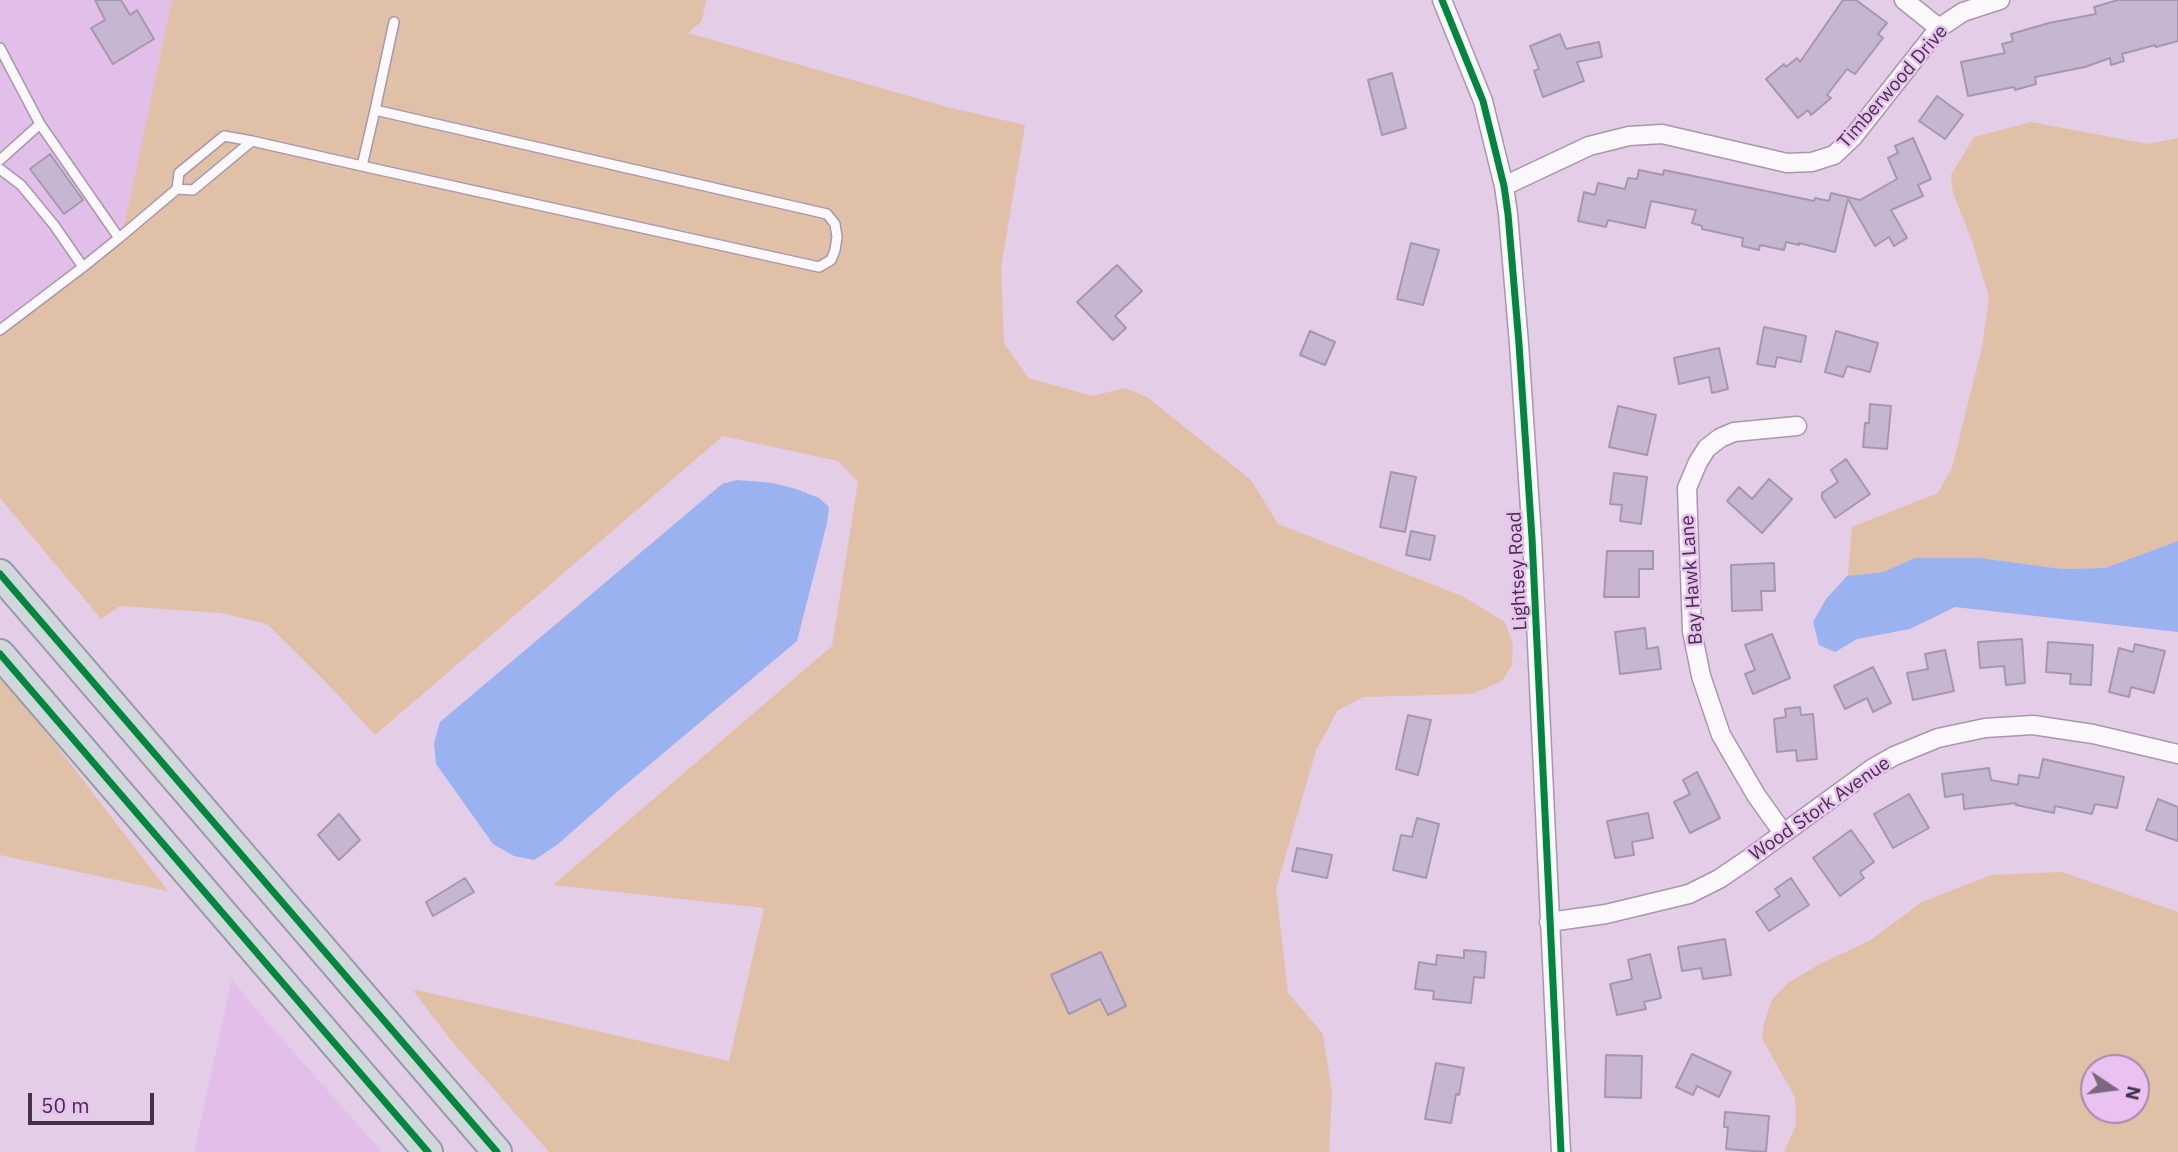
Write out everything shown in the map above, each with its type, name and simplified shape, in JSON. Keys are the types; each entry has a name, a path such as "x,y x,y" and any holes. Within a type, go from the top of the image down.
{"highway":[{"path":"0,574 497,1152"},
{"path":"0,654 428,1152"}],"street":[{"name":"Lightsey Road","path":"1442,0 1483,102 1504,186 1519,344 1532,538 1560,1152"},
{"path":"1904,0 1939,28"},
{"name":"Timberwood Drive","path":"1504,186 1589,146 1629,136 1662,134 1787,163 1812,162 1834,155 1853,137 1939,28 1963,12 2000,0"},
{"name":"Bay Hawk Lane","path":"1783,833 1756,795 1721,735 1701,676 1692,631 1687,488 1707,447 1720,438 1734,432 1797,426"},
{"name":"Wood Stork Avenue","path":"1549,922 1606,914 1689,894 1719,879 1873,768 1916,746 1962,732 2009,725 2057,727 2178,754"}],"lane":[{"path":"362,166 394,22"},
{"path":"0,48 40,124 119,238"},
{"path":"0,330 83,267 177,188 179,173 225,136 818,267 831,260 835,250 835,224 827,214 374,110"},
{"path":"0,160 40,124"},
{"path":"177,188 193,190 252,141"},
{"path":"0,169 21,185 54,225 83,267"}],"shaded area":[{"path":"0,0 172,0 122,235 0,332"},
{"path":"172,0 706,0 702,21 688,33 947,107 1025,125 1001,267 1004,343 1028,378 1093,396 1124,388 1147,397 1251,480 1278,524 1462,596 1505,622 1513,644 1512,665 1502,681 1472,694 1363,697 1338,710 1316,750 1276,889 1288,993 1323,1034 1332,1093 1329,1152 549,1152 450,1039 412,989 729,1061 764,908 553,885 832,646 858,482 838,461 723,436 375,735 267,624 221,613 120,606 101,619 0,498 0,332 122,235"},
{"path":"2031,122 2148,144 2178,138 2178,541 2105,568 2062,569 1980,558 1915,558 1883,572 1848,576 1852,527 1938,493 1952,468 1982,347 1989,297 1972,241 1953,193 1951,175 1974,137"},
{"path":"0,673 10,685 168,891 0,855"},
{"path":"2062,872 2178,912 2178,1152 1784,1152 1796,1125 1795,1097 1762,1039 1772,1000 1788,983 1818,965 1869,941 1922,902 1991,875"},
{"path":"232,978 252,1005 382,1152 194,1152"}],"water":[{"path":"737,480 773,483 796,489 819,498 829,507 797,641 557,845 534,860 514,856 493,844 436,764 434,743 440,722 722,484"},
{"path":"2178,541 2178,632 1955,607 1910,629 1857,639 1835,652 1819,645 1813,622 1826,599 1847,576 1883,572 1915,558 1980,558 2062,569 2105,568"}],"building":[{"path":"95,0 121,0 130,15 137,10 154,39 113,64 91,28 105,20"},
{"path":"1843,0 1856,0 1887,23 1878,34 1883,38 1855,74 1847,69 1827,95 1831,98 1811,115 1808,110 1798,118 1766,79 1784,64 1786,67 1797,58 1800,62"},
{"path":"2118,0 2178,0 2178,41 2122,54 2124,61 2111,65 2110,58 2085,67 2035,77 2036,84 2015,90 2014,87 1968,96 1961,62 2005,53 2002,44 2013,41 2011,34 2096,14 2094,7"},
{"path":"1560,34 1566,49 1599,42 1602,57 1577,62 1584,81 1543,97 1534,71 1539,69 1530,46"},
{"path":"1392,73 1406,128 1382,135 1368,80"},
{"path":"1937,96 1963,115 1945,139 1919,121"},
{"path":"1913,138 1931,179 1918,185 1923,196 1891,210 1907,238 1894,246 1889,237 1875,246 1848,199 1835,252 1786,242 1784,250 1760,245 1759,250 1742,246 1743,238 1702,229 1702,226 1692,223 1696,210 1651,201 1645,228 1608,220 1606,227 1578,221 1584,192 1595,195 1598,183 1625,189 1628,178 1637,179 1639,170 1663,175 1664,170 1814,201 1815,198 1829,201 1831,193 1860,200 1897,179 1888,158 1898,153 1895,146"},
{"path":"50,154 83,200 64,214 30,169"},
{"path":"1411,243 1439,250 1423,305 1397,299"},
{"path":"1117,265 1142,291 1115,316 1126,328 1113,340 1077,302"},
{"path":"1764,327 1806,336 1801,362 1777,357 1775,367 1757,364"},
{"path":"1310,331 1335,342 1325,365 1300,355"},
{"path":"1836,331 1878,343 1870,372 1847,366 1843,377 1825,372"},
{"path":"1719,348 1728,389 1712,393 1709,377 1679,384 1674,358"},
{"path":"1870,404 1891,406 1887,449 1863,447"},
{"path":"1618,406 1656,415 1647,455 1609,447"},
{"path":"1846,459 1870,494 1835,518 1822,498 1822,493 1838,482 1831,470"},
{"path":"1391,472 1416,477 1405,532 1380,527"},
{"path":"1614,473 1647,477 1641,524 1620,521 1622,505 1610,504"},
{"path":"1769,479 1792,499 1762,533 1727,501 1739,487 1752,499"},
{"path":"1411,531 1435,536 1430,560 1406,555"},
{"path":"1607,551 1653,551 1653,569 1639,569 1639,597 1604,597"},
{"path":"1774,563 1775,591 1761,591 1762,610 1732,611 1731,565"},
{"path":"1645,628 1647,649 1658,647 1661,669 1620,674 1615,632"},
{"path":"1772,634 1790,678 1753,694 1745,674 1755,670 1745,645"},
{"path":"2022,639 2025,683 2006,685 2004,666 1980,668 1978,642"},
{"path":"2048,642 2093,645 2091,685 2070,684 2071,674 2046,672"},
{"path":"2135,644 2165,651 2154,693 2131,687 2129,697 2109,692 2119,648 2133,652"},
{"path":"1945,650 1954,691 1913,700 1907,673 1928,669 1925,654"},
{"path":"1873,667 1891,703 1873,712 1867,698 1845,709 1834,686"},
{"path":"1800,707 1801,715 1813,714 1817,759 1797,761 1796,750 1777,752 1774,719 1786,717 1785,709"},
{"path":"1408,715 1431,720 1418,775 1396,769"},
{"path":"2043,759 2124,777 2117,808 2095,804 2092,814 2055,806 2054,813 2016,803 1964,809 1963,794 1945,797 1942,774 1989,768 1991,780 2018,785 2019,775 2039,778"},
{"path":"1697,772 1720,818 1690,833 1674,802 1690,794 1683,780"},
{"path":"1909,794 1929,828 1893,848 1874,814"},
{"path":"2158,799 2178,807 2178,841 2146,830"},
{"path":"1648,813 1653,838 1632,842 1634,855 1615,858 1607,821"},
{"path":"339,814 360,840 339,860 318,835"},
{"path":"1417,818 1439,824 1426,878 1393,870 1401,835 1412,837"},
{"path":"1851,830 1874,862 1860,872 1864,878 1840,896 1813,858"},
{"path":"1297,848 1332,855 1327,878 1292,871"},
{"path":"465,878 474,892 433,916 426,902"},
{"path":"1791,878 1809,905 1769,931 1756,912 1780,896 1775,889"},
{"path":"1725,939 1731,975 1703,979 1701,968 1682,971 1678,947"},
{"path":"1464,950 1486,952 1484,978 1474,977 1471,1003 1433,999 1434,991 1415,989 1419,962 1436,965 1437,955 1464,958"},
{"path":"1101,952 1126,1006 1108,1015 1100,999 1069,1014 1051,975"},
{"path":"1650,954 1661,998 1644,1002 1646,1009 1617,1015 1610,984 1632,979 1628,960"},
{"path":"1692,1054 1731,1072 1719,1097 1697,1086 1693,1095 1676,1087"},
{"path":"1606,1055 1642,1056 1641,1098 1605,1097"},
{"path":"1436,1063 1464,1068 1451,1123 1425,1119"},
{"path":"1725,1112 1769,1116 1766,1152 1726,1149 1728,1127 1724,1127"}],"cycle path":[{"path":"1442,0 1483,101 1504,186 1508,214 1532,538 1561,1152"},
{"path":"0,574 497,1152"},
{"path":"0,654 428,1152"}]}
